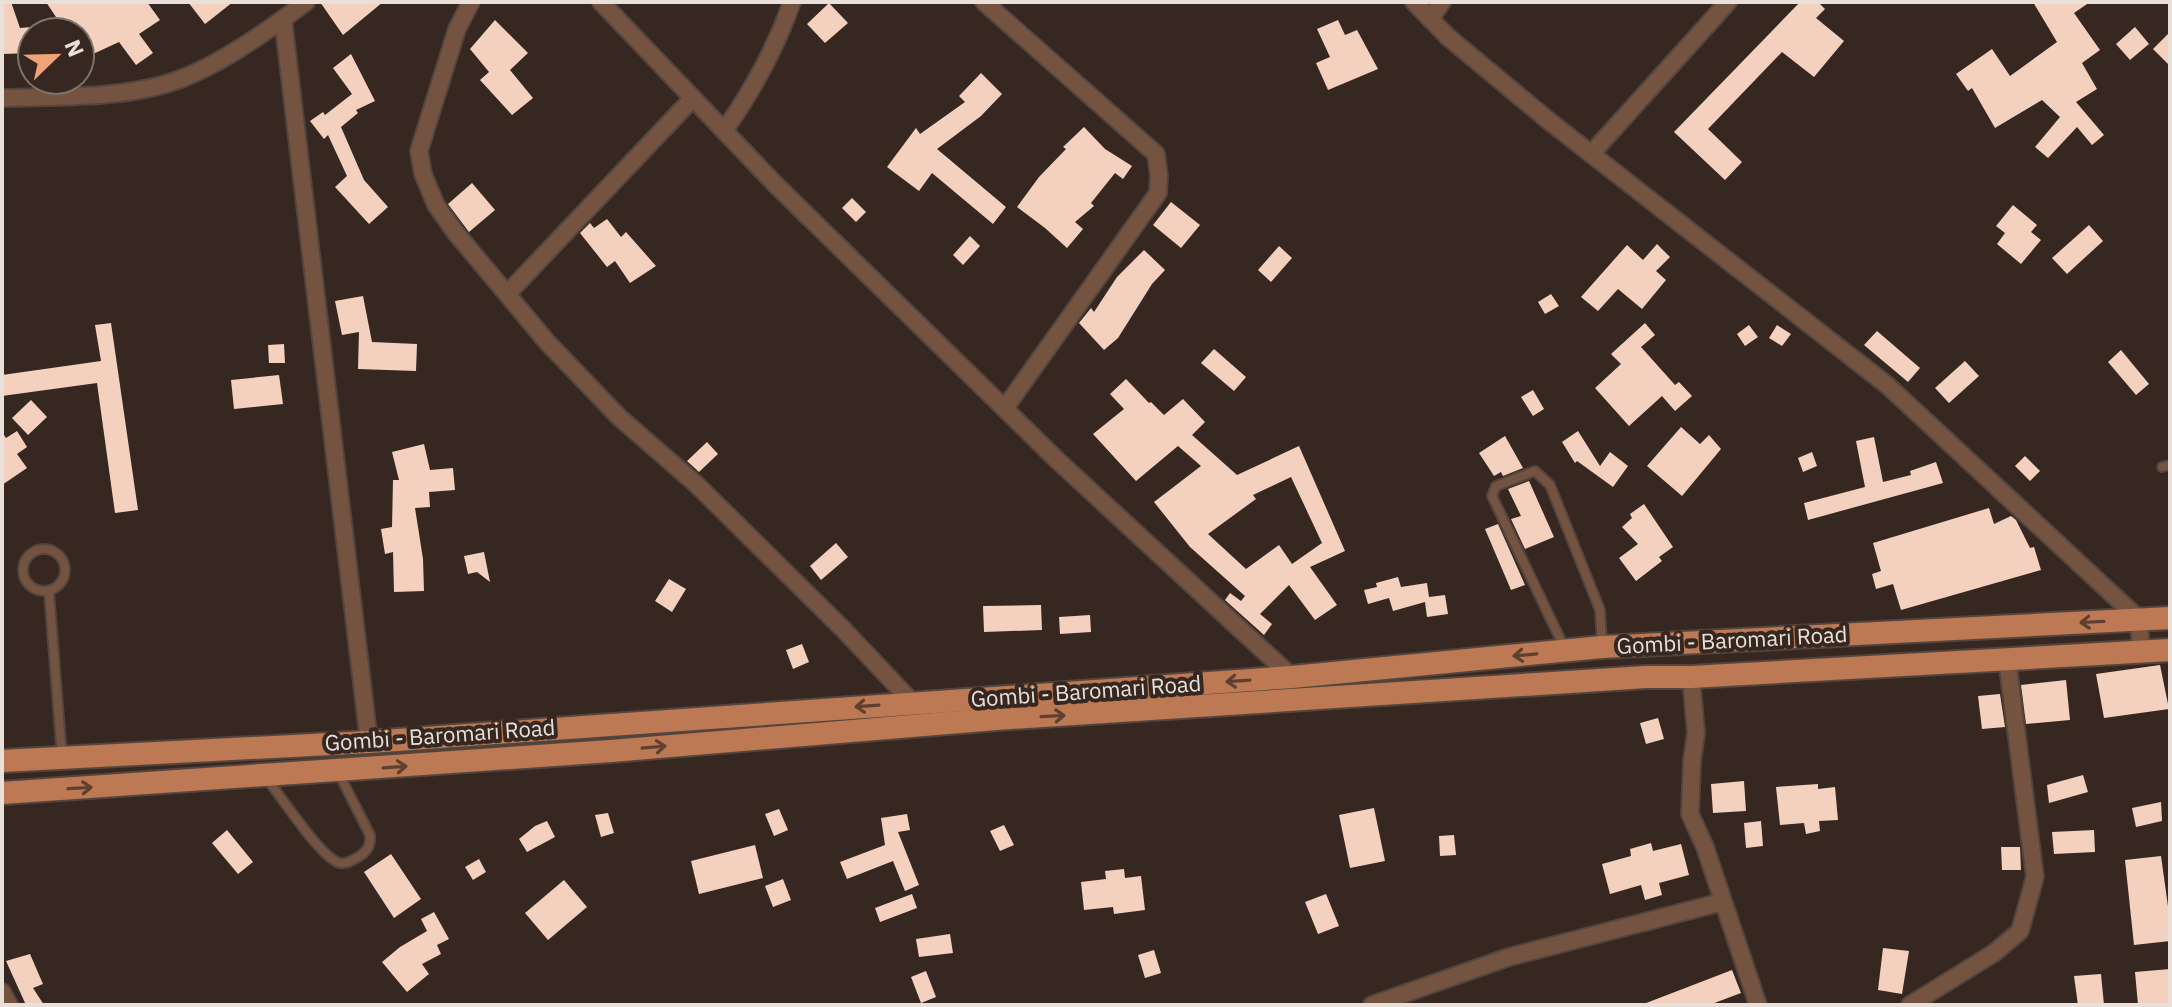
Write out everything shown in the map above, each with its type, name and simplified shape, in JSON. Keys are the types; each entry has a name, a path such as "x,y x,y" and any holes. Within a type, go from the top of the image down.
{"main road":[{"name":"Gombi - Baromari Road","path":"2,793 338,771 1602,647 2170,618"},
{"name":"Gombi - Baromari Road","path":"2,761 369,742 913,703 996,708 1691,677 2170,650"}],"street":[{"path":"2,98 106,94 166,84 223,57 306,2"},
{"path":"471,2 457,29 419,151 423,174 436,205 547,342 619,417 697,485 843,629 913,703"},
{"path":"601,2 692,99 1056,459 1292,677"},
{"path":"724,131 754,89 778,42 792,2"},
{"path":"984,2 1156,154 1159,176 1158,193 1005,408"},
{"path":"1414,2 1430,19 1591,154 1887,385 2139,619 2141,652"},
{"path":"1430,19 1442,2"},
{"path":"1591,154 1728,2"},
{"path":"283,19 369,742"},
{"path":"508,293 692,99"},
{"path":"1910,1005 1994,953 2020,931 2035,877 2007,659"},
{"path":"1691,677 1696,733 1690,814 1705,847 1758,1005"},
{"path":"1372,1005 1509,957 1722,902"},
{"path":"2,992 9,1005"}],"lane":[{"path":"1566,652 1492,496 1496,486 1535,471 1550,485 1600,610 1602,647"},
{"path":"47,548 60,555 66,569 62,584 49,592 34,590 23,579 23,564 32,551 47,548"},
{"path":"49,592 62,758"},
{"path":"264,776 324,852 338,863 348,863 371,844 370,835 338,771"}],"building":[{"path":"2,2 11,2 16,16 16,54 2,54"},
{"path":"46,2 147,2 160,20 139,34 153,53 136,65 119,42 96,53 96,16 55,16"},
{"path":"188,2 233,2 205,24"},
{"path":"320,2 383,2 343,35"},
{"path":"1800,2 1818,2 1825,9 1816,18 1844,41 1814,77 1782,52 1708,129 1742,162 1725,180 1674,132"},
{"path":"2033,2 2090,2 2074,13 2100,50 2082,63 2097,89 2076,102 2104,135 2092,145 2077,127 2048,158 2035,147 2060,117 2042,100 1995,128 1972,88 1968,91 1956,74 1992,49 2010,76 2057,42"},
{"path":"829,3 848,23 825,43 807,24"},
{"path":"495,20 528,53 510,70 533,98 512,115 480,80 489,72 470,49"},
{"path":"1338,20 1345,35 1357,30 1378,69 1328,90 1316,63 1330,57 1317,29"},
{"path":"2135,27 2149,44 2130,60 2116,44"},
{"path":"2170,32 2170,66 2153,49"},
{"path":"351,54 375,101 356,110 358,113 341,127 364,180 388,207 369,224 335,187 347,176 328,135 324,139 310,121 323,112 325,115 352,94 333,68"},
{"path":"981,73 1002,94 981,116 937,149 1006,207 993,224 932,173 919,191 887,167 916,128 920,134 965,102 959,96"},
{"path":"1084,127 1105,149 1132,166 1123,179 1115,173 1091,203 1094,206 1075,222 1083,229 1067,248 1017,207 1039,177 1066,149 1063,147"},
{"path":"472,183 495,210 469,232 448,204"},
{"path":"852,198 866,212 856,222 842,208"},
{"path":"1171,202 1200,225 1181,248 1153,225"},
{"path":"2013,205 2037,225 2031,232 2041,240 2021,264 1997,244 2005,233 1996,226"},
{"path":"607,219 621,237 626,232 656,266 630,283 615,261 607,267 580,233 590,223 594,228"},
{"path":"2089,225 2103,241 2067,274 2052,258"},
{"path":"970,236 980,246 963,265 953,255"},
{"path":"1657,244 1670,257 1656,271 1666,280 1642,309 1618,289 1598,311 1581,297 1627,245 1643,260"},
{"path":"1279,246 1292,258 1271,282 1258,270"},
{"path":"1144,250 1165,270 1152,284 1118,338 1104,350 1079,323 1091,308 1094,312 1117,277"},
{"path":"1551,294 1559,306 1545,314 1538,302"},
{"path":"363,296 372,342 417,344 416,371 358,369 359,332 342,335 335,301"},
{"path":"111,323 138,510 115,513 97,383 2,396 2,375 101,361 95,325"},
{"path":"1645,323 1655,335 1641,347 1675,385 1679,382 1692,396 1675,411 1662,396 1629,426 1595,388 1621,364 1611,354"},
{"path":"1749,325 1758,337 1745,346 1737,334"},
{"path":"1777,325 1791,334 1782,346 1769,338"},
{"path":"1877,331 1920,368 1908,382 1864,345"},
{"path":"284,344 285,363 269,363 268,345"},
{"path":"1214,349 1246,377 1234,391 1201,363"},
{"path":"2121,350 2149,384 2136,395 2108,362"},
{"path":"1965,361 1979,376 1949,403 1935,388"},
{"path":"279,375 283,404 234,409 231,380"},
{"path":"1126,379 1164,415 1183,399 1205,422 1192,435 1237,475 1299,446 1345,551 1310,567 1337,605 1315,620 1289,585 1260,614 1272,624 1264,635 1225,600 1230,593 1241,601 1245,596 1190,547 1154,502 1201,466 1178,446 1136,481 1093,434 1124,409 1110,394","holes":["1291,477 1322,543 1292,564 1279,545 1246,569 1208,534 1256,499 1253,495"]},
{"path":"1533,390 1544,409 1533,416 1521,397"},
{"path":"31,400 47,417 28,435 12,418"},
{"path":"1681,427 1700,444 1709,435 1721,449 1682,496 1647,466"},
{"path":"17,431 27,447 17,454 27,468 2,485 2,432 6,438"},
{"path":"1578,431 1600,466 1610,452 1628,466 1613,487 1577,461 1575,463 1562,442"},
{"path":"1505,436 1523,468 1494,476 1479,453"},
{"path":"1874,437 1883,482 1911,475 1910,471 1936,462 1943,483 1808,520 1804,503 1865,487 1856,441"},
{"path":"707,442 718,454 699,472 687,461"},
{"path":"424,444 430,470 453,468 455,490 429,492 430,507 415,508 423,559 424,591 394,592 393,552 385,554 381,529 392,527 393,480 399,480 392,452"},
{"path":"1812,452 1817,466 1803,472 1798,458"},
{"path":"2025,456 2040,471 2030,481 2015,466"},
{"path":"1529,481 1554,537 1525,549 1511,519 1521,516 1508,489"},
{"path":"1644,504 1673,547 1659,557 1662,561 1636,581 1619,558 1638,544 1622,527 1632,518 1630,514"},
{"path":"1989,508 1994,524 2011,516 2016,520 2030,548 2034,547 2041,570 1901,610 1893,584 1876,589 1872,574 1881,571 1873,543"},
{"path":"1498,524 1525,585 1511,590 1485,529"},
{"path":"836,543 848,557 821,580 810,566"},
{"path":"484,552 490,582 477,572 468,574 464,556"},
{"path":"1398,577 1401,587 1427,583 1429,597 1445,595 1448,614 1427,617 1425,602 1393,611 1389,598 1368,604 1364,590"},
{"path":"669,579 686,589 672,612 655,601"},
{"path":"1041,605 1042,630 984,632 983,606"},
{"path":"1090,615 1091,632 1060,634 1059,617"},
{"path":"802,644 809,662 793,669 786,650"},
{"path":"2160,665 2169,709 2104,718 2096,674"},
{"path":"2066,680 2070,720 2026,724 2021,685"},
{"path":"2000,694 2005,727 1982,729 1978,696"},
{"path":"1658,718 1664,739 1646,744 1640,723"},
{"path":"2083,775 2088,792 2049,803 2047,785"},
{"path":"1744,781 1746,811 1713,813 1711,784"},
{"path":"1818,784 1818,789 1835,787 1838,820 1819,821 1820,831 1806,834 1804,823 1780,825 1776,787"},
{"path":"2161,802 2162,821 2136,827 2132,808"},
{"path":"1374,808 1385,861 1350,868 1339,815"},
{"path":"779,809 788,830 774,836 765,814"},
{"path":"608,813 614,833 601,837 595,815"},
{"path":"907,814 910,830 898,832 919,885 905,891 893,861 847,879 840,862 885,845 881,818"},
{"path":"547,821 555,837 527,852 519,839"},
{"path":"1761,821 1763,846 1746,848 1744,823"},
{"path":"1004,825 1014,845 1000,851 990,831"},
{"path":"227,830 253,862 238,874 212,843"},
{"path":"2094,830 2095,852 2054,854 2052,832"},
{"path":"1454,835 1456,855 1440,856 1439,836"},
{"path":"1651,843 1653,851 1681,844 1689,875 1659,883 1662,895 1645,900 1641,885 1610,894 1602,864 1631,856 1630,849"},
{"path":"755,845 763,878 699,894 691,861"},
{"path":"2001,847 2020,847 2021,870 2002,870"},
{"path":"391,854 421,899 394,918 364,872"},
{"path":"2161,856 2170,941 2134,945 2125,860"},
{"path":"479,859 486,872 473,880 465,867"},
{"path":"1124,869 1125,878 1141,876 1145,910 1114,914 1113,907 1084,910 1081,882 1106,879 1105,871"},
{"path":"783,879 791,900 773,907 765,886"},
{"path":"564,880 587,907 548,940 525,913"},
{"path":"912,894 917,908 880,922 875,908"},
{"path":"1326,894 1339,926 1318,934 1305,902"},
{"path":"434,912 449,939 437,945 441,954 422,964 429,974 407,992 382,962 427,931 421,919"},
{"path":"950,934 953,953 919,957 916,939"},
{"path":"1883,948 1909,951 1902,994 1878,990"},
{"path":"1154,950 1161,973 1145,978 1138,955"},
{"path":"30,954 43,984 33,988 44,1005 26,1005 6,961"},
{"path":"2170,969 2170,1005 2138,1005 2135,972"},
{"path":"1732,970 1741,993 1709,1005 1641,1005"},
{"path":"926,971 936,997 921,1003 911,977"},
{"path":"2101,974 2104,1005 2078,1005 2074,976"}]}
